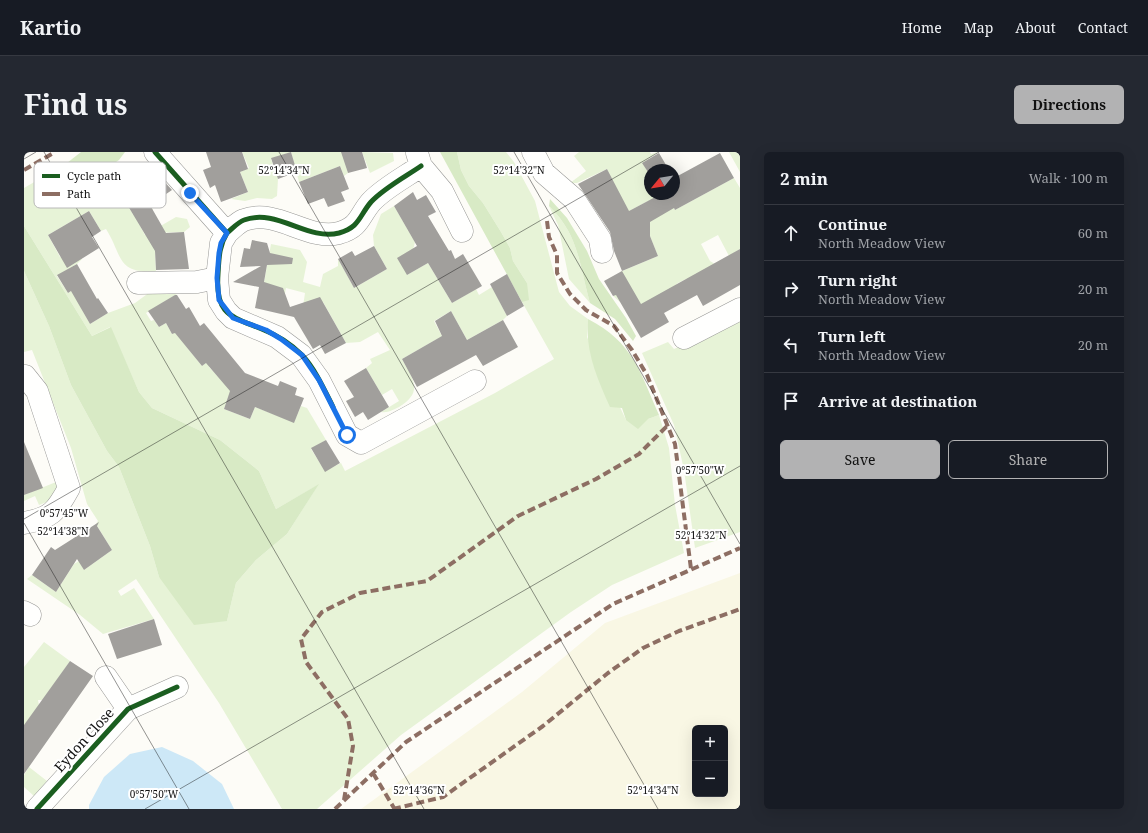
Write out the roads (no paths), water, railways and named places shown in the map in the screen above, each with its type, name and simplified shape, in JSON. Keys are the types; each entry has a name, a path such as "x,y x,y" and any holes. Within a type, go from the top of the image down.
{"street":[{"path":"155,152 164,162"},
{"path":"533,152 544,173 574,199 600,239 602,252"},
{"path":"462,231 442,191 419,159 371,202 354,227 338,233 317,234 284,221 258,218 243,220 227,233 221,243 217,278 219,300 226,311 233,318 277,336 302,355 319,380 347,435 361,443 475,381"},
{"path":"166,164 227,233"},
{"path":"138,283 197,282 217,278"},
{"path":"684,338 740,310"},
{"path":"25,376 37,391 69,488 59,508 33,521"},
{"name":"Eydon Close","path":"106,677 128,709"},
{"name":"Eydon Close","path":"37,809 128,709 177,687"}],"water":[{"path":"162,747 193,761 222,784 234,809 89,809 89,805 104,777 130,754"}]}
